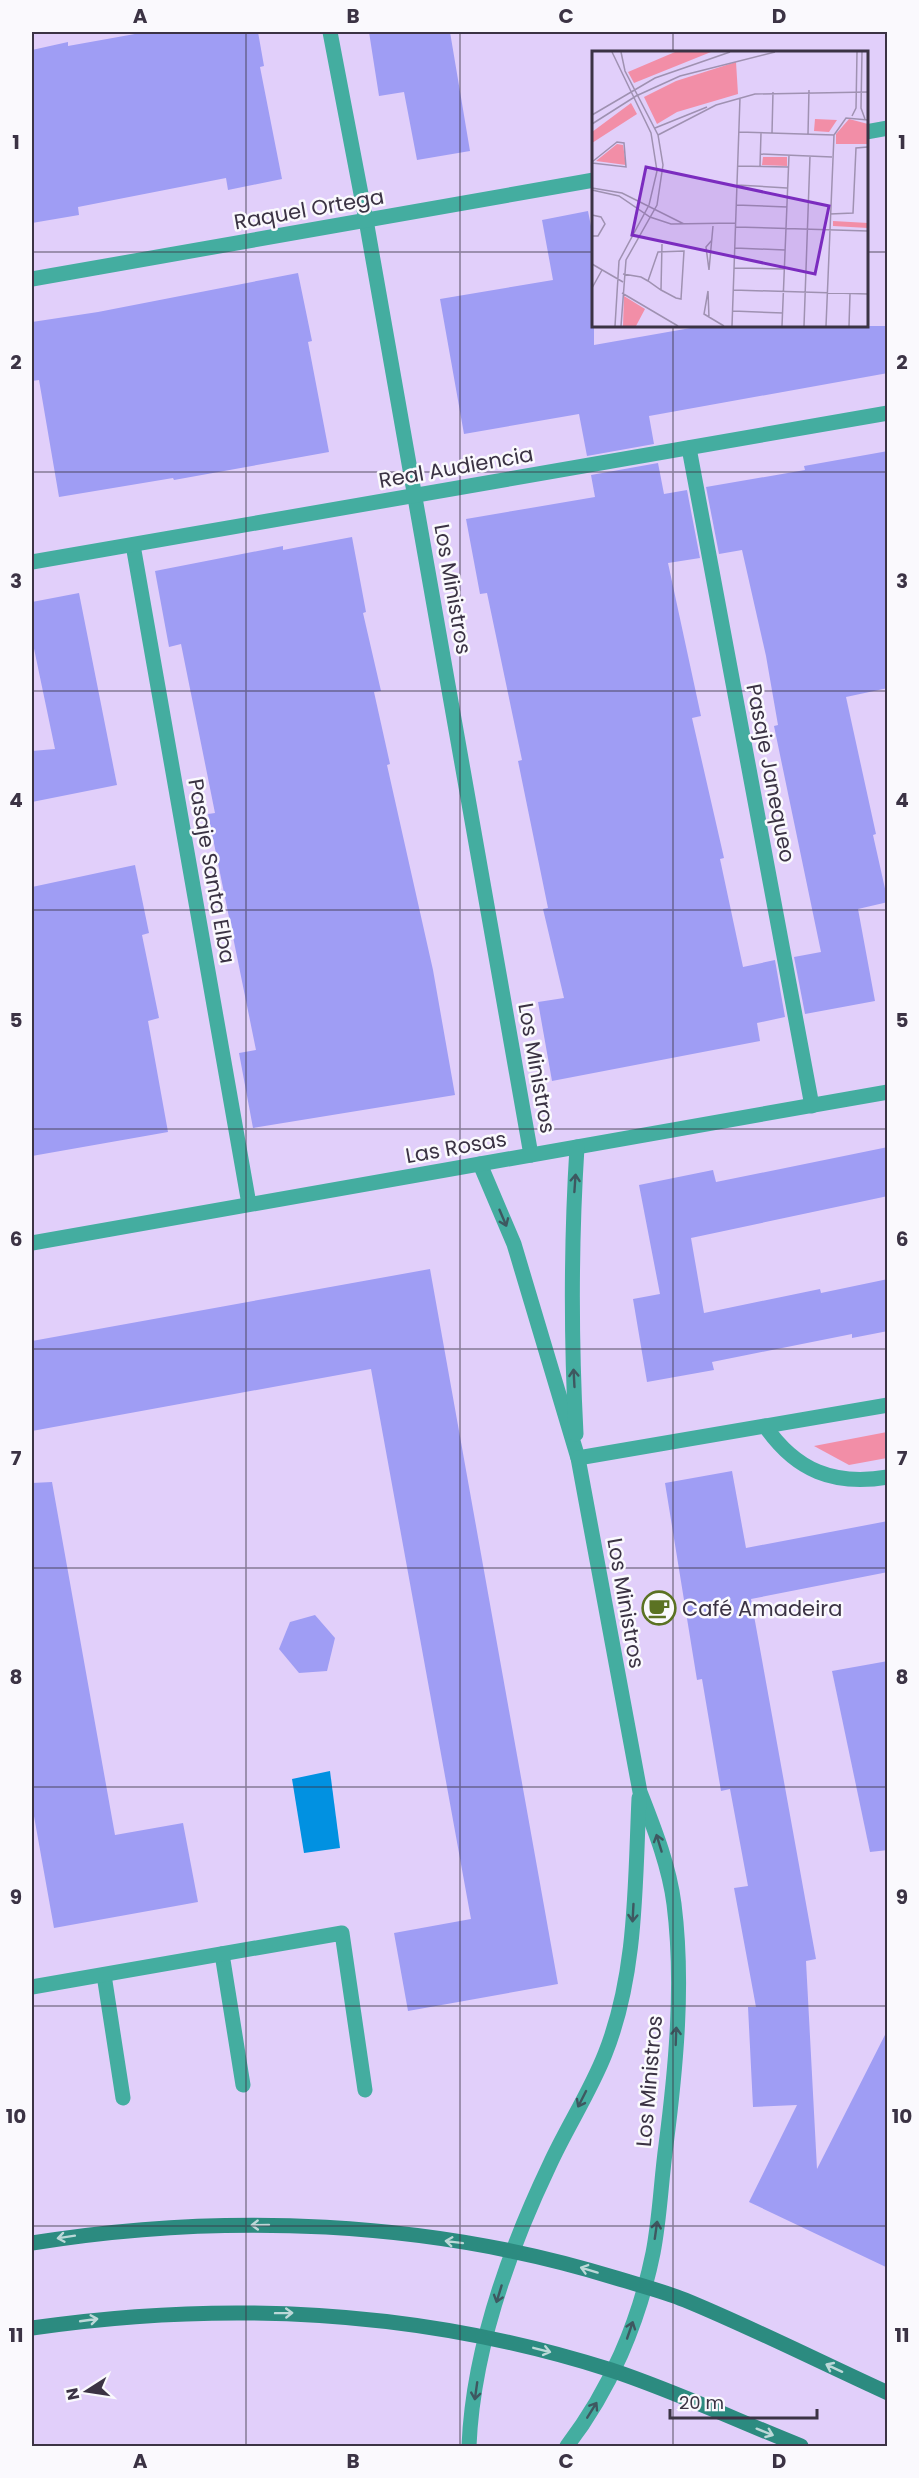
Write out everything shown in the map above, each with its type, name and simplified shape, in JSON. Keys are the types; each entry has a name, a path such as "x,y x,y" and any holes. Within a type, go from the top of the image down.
{"main road":[{"path":"32,2243 94,2233 158,2228 297,2225 451,2241 512,2251 558,2260 684,2300 888,2393"},
{"path":"32,2328 104,2318 299,2313 441,2328 485,2336 613,2371 801,2446"}],"street":[{"name":"Los Ministros","path":"330,32 366,220 531,1155"},
{"path":"868,132 888,128"},
{"name":"Raquel Ortega","path":"32,279 592,180"},
{"name":"Real Audiencia","path":"32,562 888,413"},
{"name":"Pasaje Janequeo","path":"689,448 812,1106"},
{"name":"Pasaje Santa Elba","path":"133,545 249,1204"},
{"name":"Las Rosas","path":"32,1243 888,1092"},
{"name":"Los Ministros","path":"577,1147 573,1210 572,1341 578,1458"},
{"name":"Los Ministros","path":"480,1164 514,1244 578,1458 640,1792 662,1852 674,1903 678,1947 671,2107 658,2218 644,2287 613,2371 594,2409 567,2446"},
{"path":"578,1458 888,1405"},
{"path":"765,1426 777,1444 792,1458 810,1469 830,1477 852,1480 888,1477"},
{"name":"Los Ministros","path":"469,2446 485,2336 512,2251 550,2164 605,2054 621,2000 633,1930 640,1792"},
{"path":"32,1987 342,1933 365,2090"},
{"path":"222,1954 243,2085"},
{"path":"104,1975 123,2098"}],"shaded area":[{"path":"887,1432 887,1458 849,1465 814,1446"}],"water":[{"path":"330,1771 340,1848 304,1853 292,1779"}],"building":[{"path":"146,32 258,32 264,66 260,67 282,179 228,190 226,178 78,207 79,215 32,223 32,50 68,42 68,46"},
{"path":"369,32 450,32 470,151 417,160 404,92 379,96"},
{"path":"588,211 592,231 594,345 696,327 888,326 888,373 649,416 654,444 587,456 579,414 464,434 440,299 553,280 542,220"},
{"path":"298,273 312,341 308,342 329,452 174,480 173,478 59,497 39,380 32,381 32,322 98,312"},
{"path":"888,451 888,688 846,697 876,834 873,835 888,902 858,909 875,1001 805,1014 794,957 821,952 774,726 778,725 766,656 742,550 719,554 706,487 805,470 804,466"},
{"path":"658,463 664,494 687,490 700,558 668,563 701,716 692,718 724,858 720,859 743,967 775,960 785,1017 757,1023 760,1041 552,1081 538,1002 564,998 543,909 548,908 518,761 522,760 487,593 480,594 466,519 595,497 591,475"},
{"path":"352,537 366,612 363,613 381,691 374,692 390,764 387,765 433,970 455,1095 253,1128 239,1053 256,1050 208,814 215,813 181,644 169,647 155,571 283,546 283,550"},
{"path":"79,593 117,785 32,802 32,751 55,749 32,639 32,602"},
{"path":"135,865 149,933 142,935 159,1018 148,1021 168,1132 32,1156 32,887"},
{"path":"888,1147 888,1196 691,1238 704,1313 820,1289 821,1293 888,1279 888,1331 852,1338 852,1334 712,1362 714,1370 647,1382 633,1299 660,1294 639,1185 713,1170 716,1182"},
{"path":"430,1269 558,1984 408,2011 394,1933 471,1919 371,1369 32,1431 32,1341"},
{"path":"732,1471 746,1548 888,1521 888,1572 751,1599 816,1959 806,1961 817,2169 888,2029 888,2268 749,2202 797,2105 753,2107 748,2007 756,2007 734,1888 748,1886 730,1789 721,1791 702,1679 697,1680 665,1483"},
{"path":"52,1482 115,1835 183,1823 198,1902 54,1928 32,1805 32,1483"},
{"path":"315,1615 335,1638 327,1671 299,1673 279,1649 290,1622"},
{"path":"888,1661 888,1850 870,1852 832,1671"}],"place":[{"name":"Café Amadeira","path":"659,1608"}]}
